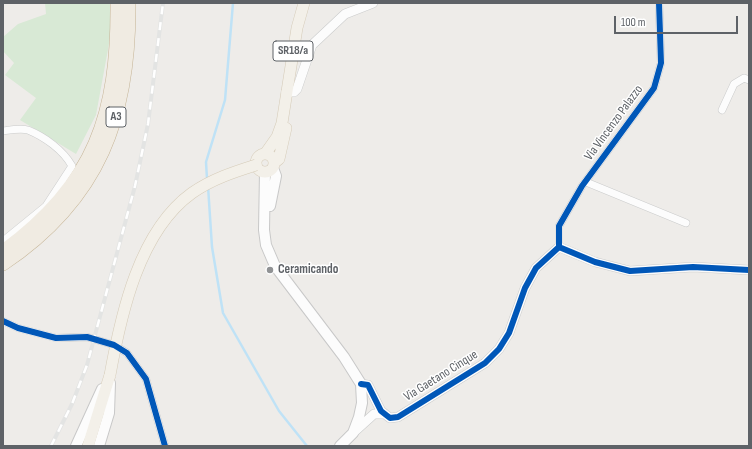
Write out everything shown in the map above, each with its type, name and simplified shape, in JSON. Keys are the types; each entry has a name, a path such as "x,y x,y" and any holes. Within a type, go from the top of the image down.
{"highway":[{"name":"A3","path":"3,251 29,231 56,214 86,163 94,146 109,104 116,61 117,3"},
{"name":"A3","path":"3,264 36,239 56,214 88,180 104,149 114,125 125,78 129,30 129,3"}],"main road":[{"name":"SR18/a","path":"267,167 258,157 265,154 277,137 282,124 285,96 297,28 304,3"},
{"path":"88,446 110,375 117,336 132,286 141,262 163,221 191,193 205,184 223,175 267,167 279,158 288,117 285,96"},
{"path":"267,167 264,230 269,254 275,266 291,289 344,357 361,384 362,404 353,433 340,446"},
{"path":"76,446 91,410 110,375"},
{"path":"100,446 109,413 110,375"}],"street":[{"path":"285,96 297,89 312,45 345,14 373,3"},
{"name":"Via Vincenzo Palazzo","path":"559,247 559,226 586,182 654,88 661,64 659,3"},
{"path":"722,110 734,84 744,78 749,80"},
{"path":"3,131 28,130 53,144 66,156 72,166 46,206 3,241"},
{"path":"586,182 686,223"},
{"path":"559,247 595,262 630,271 693,267 749,270"},
{"name":"Via Gaetano Cinque","path":"353,433 374,414 384,414 390,418 398,416 484,363 499,349 509,332 525,288 536,268 559,247"},
{"path":"3,321 18,328 56,338 87,337 114,345 127,353 146,378 165,446"},
{"path":"361,384 368,385 384,414"}],"green space":[{"path":"45,3 111,3 111,33 96,115 76,154 20,120 36,98 5,75 14,63 3,51 3,37 18,24 46,14"}],"waterway":[{"path":"207,179 206,162 225,100 233,3"},
{"path":"208,186 212,247 223,313 279,411 307,446"}],"railway":[{"path":"51,446 72,404 87,365 135,186 148,124 163,3"}],"cycle path":[{"path":"559,247 559,226 582,186 654,88 661,63 659,3"},
{"path":"361,384 368,385 381,411 390,418 398,417 485,363 499,349 509,333 525,288 536,268 559,247 595,262 630,271 693,267 749,270"},
{"path":"3,321 18,328 56,338 87,337 114,345 127,353 146,379 165,446"}],"place":[{"name":"Ceramicando","path":"270,270"}]}
